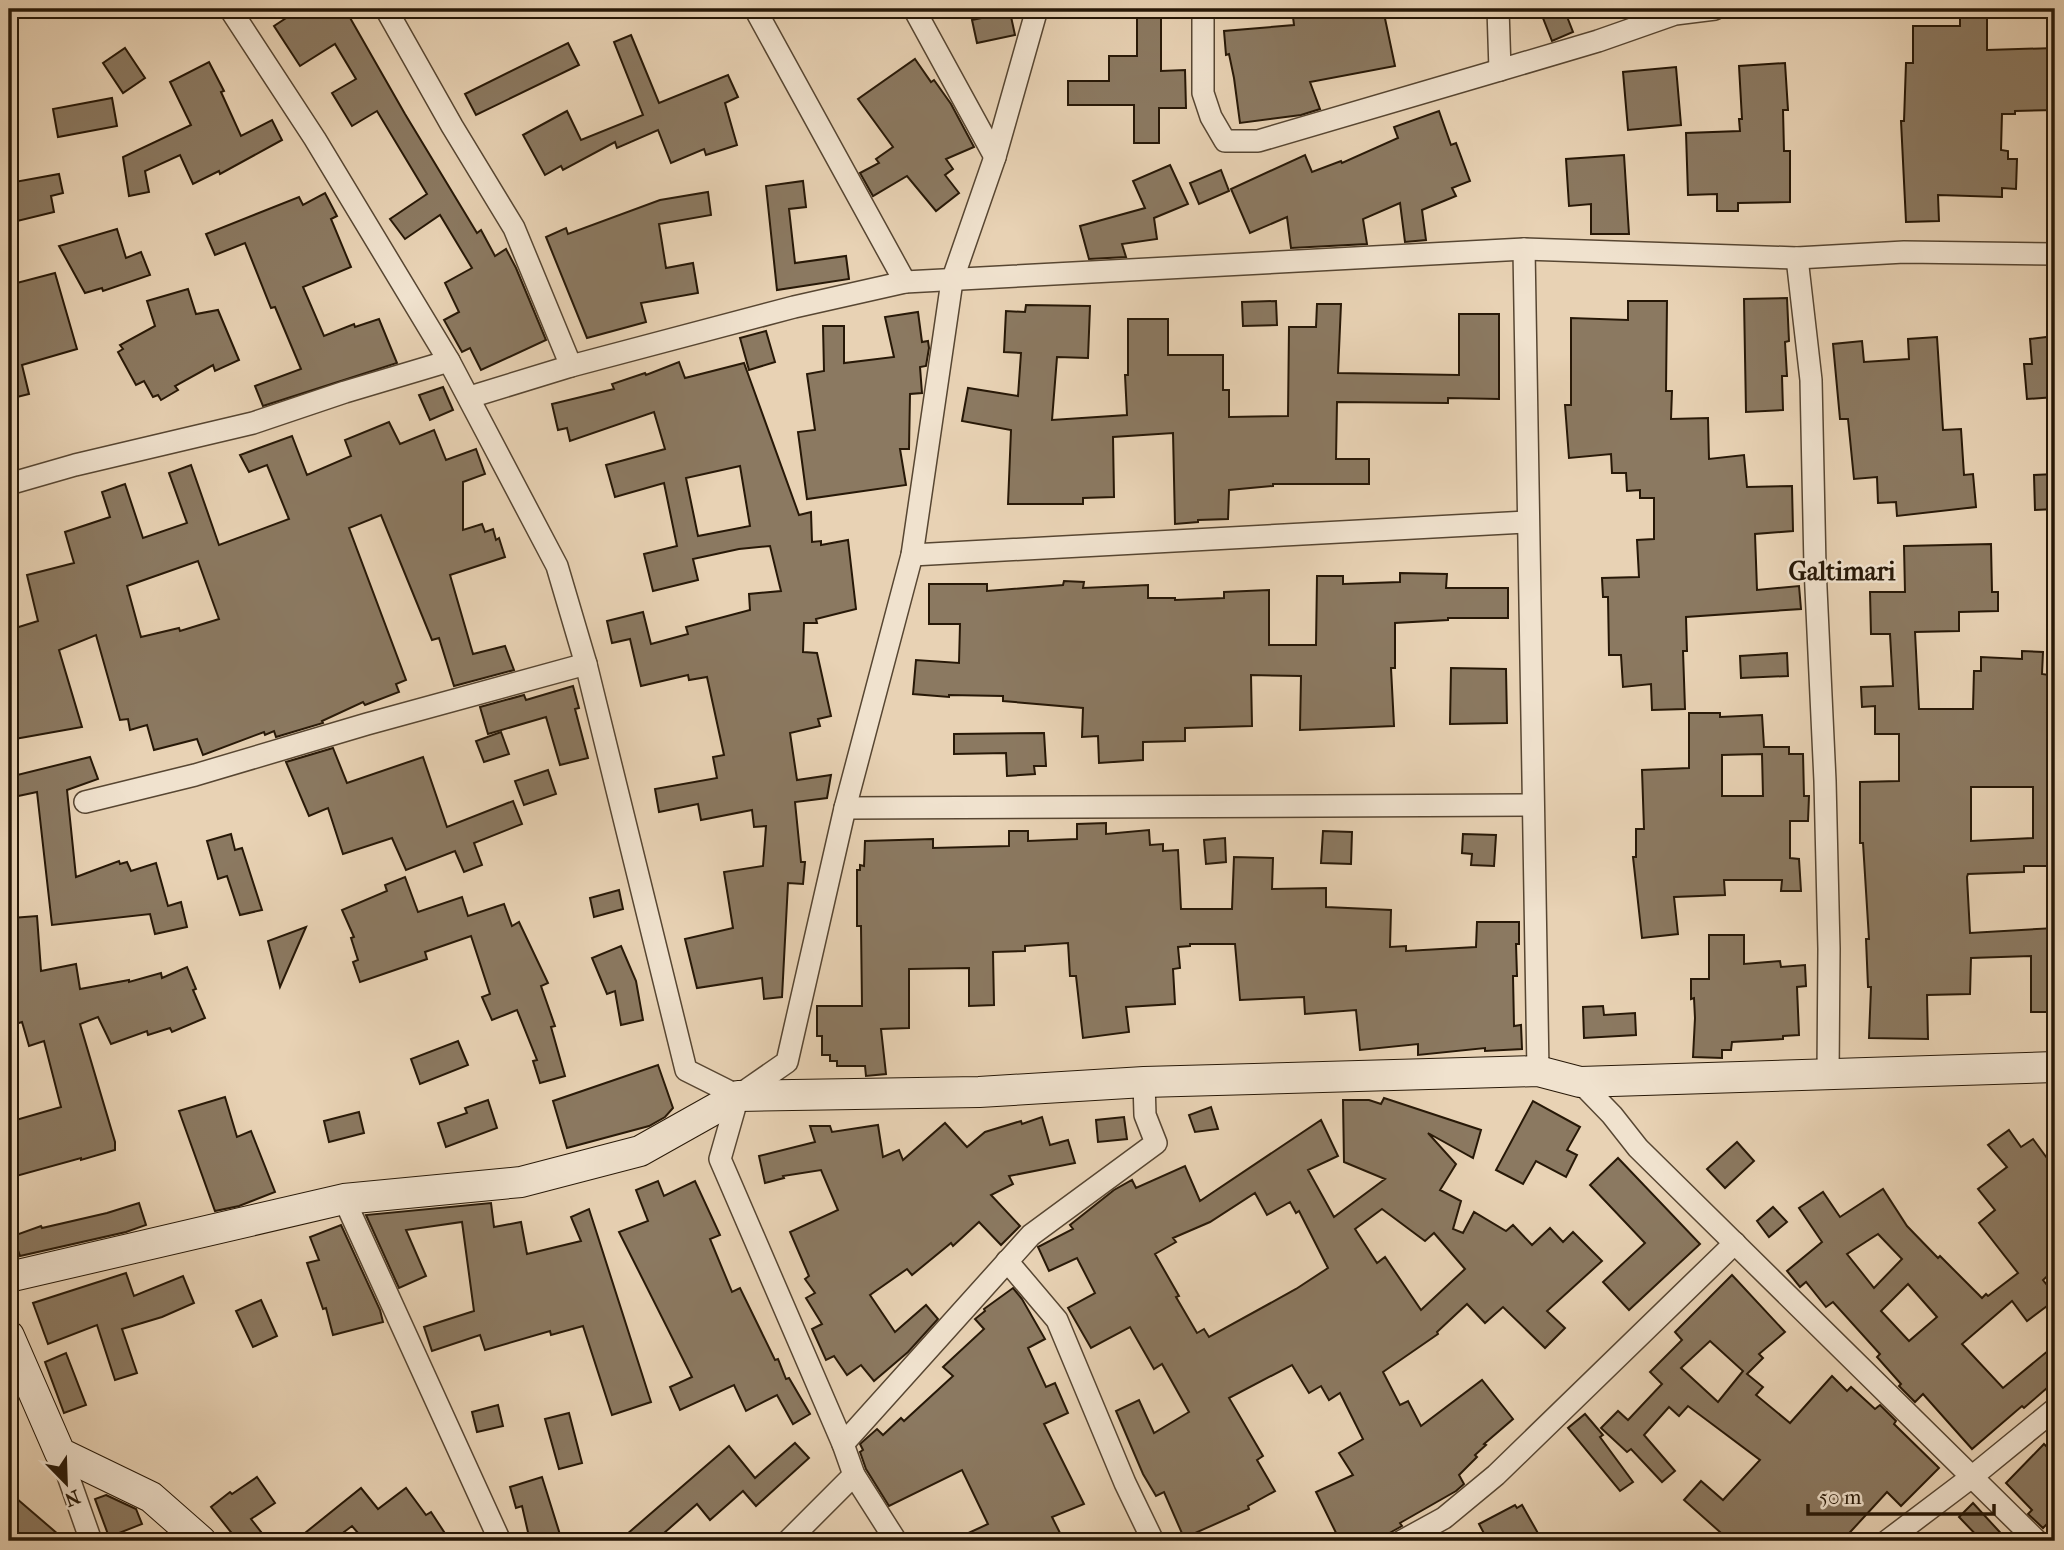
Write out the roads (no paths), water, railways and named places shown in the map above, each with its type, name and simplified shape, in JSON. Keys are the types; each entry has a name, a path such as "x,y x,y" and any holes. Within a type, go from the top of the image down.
{"street":[{"path":"230,9 315,139 449,361 557,566 586,664 686,1070 738,1096 979,1091 1144,1082 1538,1071 1580,1082 2055,1067"},
{"path":"386,9 514,228 571,366"},
{"path":"755,9 905,282"},
{"path":"914,9 995,157"},
{"path":"9,1277 344,1199 522,1181 640,1151 738,1096 787,1062 845,808 912,555 952,281 995,157 1037,9"},
{"path":"1203,9 1203,93 1211,117 1225,141 1258,141 1598,41 1675,15 1715,9"},
{"path":"1498,9 1500,70"},
{"path":"470,397 571,366 794,307 905,282 1524,249 1797,258 1904,252 2055,254"},
{"path":"1524,249 1538,1071"},
{"path":"1797,258 1811,380 1815,567 1825,781 1829,949 1828,1075"},
{"path":"9,484 253,423 449,361"},
{"path":"912,555 1528,522"},
{"path":"85,802 195,775 586,664"},
{"path":"845,808 1532,805"},
{"path":"843,1444 1031,1235 1156,1143 1145,1115 1144,1082"},
{"path":"1580,1082 1612,1115 1638,1148 2037,1541"},
{"path":"738,1096 720,1159 854,1475 896,1541"},
{"path":"344,1199 499,1541"},
{"path":"1402,1541 1444,1518 1496,1475 1735,1243"},
{"path":"1007,1261 1057,1320 1125,1483 1153,1541"},
{"path":"9,1336 60,1453 91,1541"},
{"path":"1886,1541 1973,1476 2055,1409"},
{"path":"60,1453 151,1497 201,1541"},
{"path":"788,1541 854,1475"}],"district":[{"name":"Galtimari","path":"1842,571"}]}
